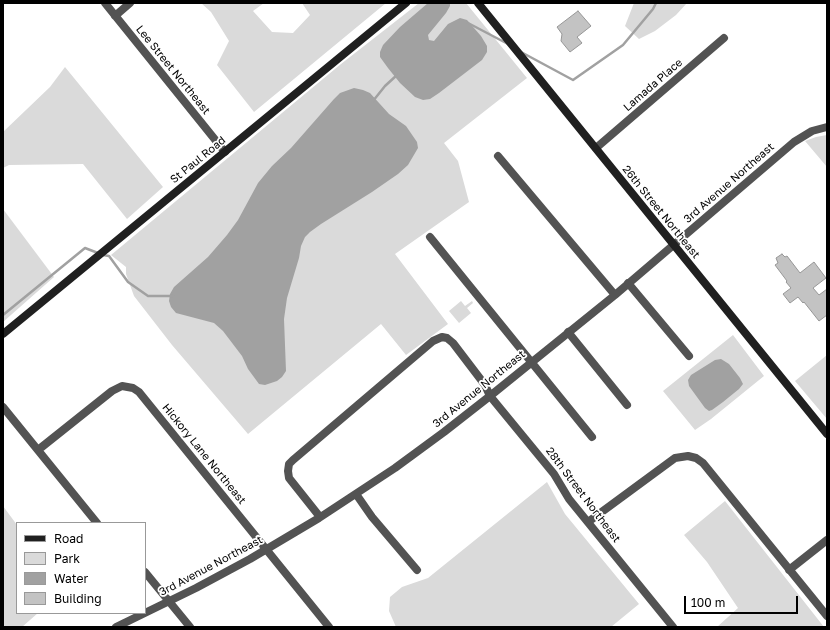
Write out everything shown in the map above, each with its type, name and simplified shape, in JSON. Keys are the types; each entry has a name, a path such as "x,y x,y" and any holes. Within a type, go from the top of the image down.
{"main road":[{"name":"St Paul Road","path":"3,334 406,3"},
{"name":"26th Street Northeast","path":"478,3 827,434"}],"street":[{"name":"Lee Street Northeast","path":"104,3 225,152"},
{"path":"115,16 130,3"},
{"name":"Lamada Place","path":"596,148 724,38"},
{"name":"3rd Avenue Northeast","path":"146,613 266,550 356,494 438,437 615,295 794,142 812,131 827,127"},
{"path":"498,156 615,295"},
{"path":"430,237 592,437"},
{"path":"628,283 688,356"},
{"path":"568,332 627,405"},
{"name":"28th Street Northeast","path":"320,517 289,478 289,464 433,341 442,337 447,338 453,343 485,385 490,396 554,474 569,499 673,627"},
{"name":"Hickory Lane Northeast","path":"38,450 112,391 122,386 133,388 138,392 329,627"},
{"path":"3,407 96,522"},
{"path":"588,522 674,458 691,456 703,464 827,616"},
{"path":"356,494 372,517 417,570"},
{"path":"790,570 827,540"},
{"path":"146,573 190,627"},
{"name":"3rd Avenue Northeast","path":"116,627 144,614"}],"green space":[{"path":"201,3 264,3 253,11 272,32 293,33 310,15 302,3 386,3 254,112 217,65 229,41 211,12"},
{"path":"419,3 466,3 527,78 444,143 458,161 469,202 395,254 448,324 406,355 381,324 248,434 172,345 134,296 126,274 126,267 111,255 341,64"},
{"path":"634,3 687,3 676,15 655,31 639,39 625,26"},
{"path":"65,67 163,187 127,219 83,164 9,165 3,168 3,132 50,87"},
{"path":"827,135 827,167 805,141"},
{"path":"3,209 54,277 3,322"},
{"path":"461,301 465,306 472,301 473,303 467,308 471,313 459,323 449,311"},
{"path":"733,335 764,376 695,430 663,391"},
{"path":"827,355 827,419 795,381"},
{"path":"547,482 565,514 639,604 611,627 396,627 389,611 390,597 402,587 428,578"},
{"path":"725,501 824,627 717,627 738,608 707,562 684,535"},
{"path":"3,506 16,524 16,614 37,614 22,627 3,627"}],"water":[{"path":"428,3 450,3 446,13 428,35 429,40 434,41 448,24 460,18 467,20 481,36 487,46 487,52 482,60 439,93 430,99 423,100 415,97 400,83 380,57 380,52 383,45 400,27"},
{"path":"354,88 370,93 389,114 406,126 417,142 418,148 408,165 398,174 321,224 305,237 301,246 287,298 284,319 286,371 277,381 265,385 259,384 248,369 242,356 223,331 214,323 176,313 171,307 169,301 170,294 174,287 208,257 227,235 238,220 258,183 272,166 291,148 340,93"},
{"path":"721,359 729,364 743,384 723,402 709,411 705,408 689,386 688,380 691,375 715,360"}],"building":[{"path":"578,11 591,26 577,37 582,43 570,52 561,41 562,34 557,27"},
{"path":"782,254 785,257 787,256 800,273 814,262 826,278 813,288 819,295 827,289 827,315 819,321 804,302 803,303 798,297 790,303 783,294 791,288 775,265 778,263 776,258"}],"waterway":[{"path":"521,52 573,80 623,45 653,9 656,3"},
{"path":"468,23 508,44"},
{"path":"373,101 385,86 397,75"},
{"path":"3,315 85,248 98,253"},
{"path":"103,255 109,256 128,282 148,296 173,296"}]}
